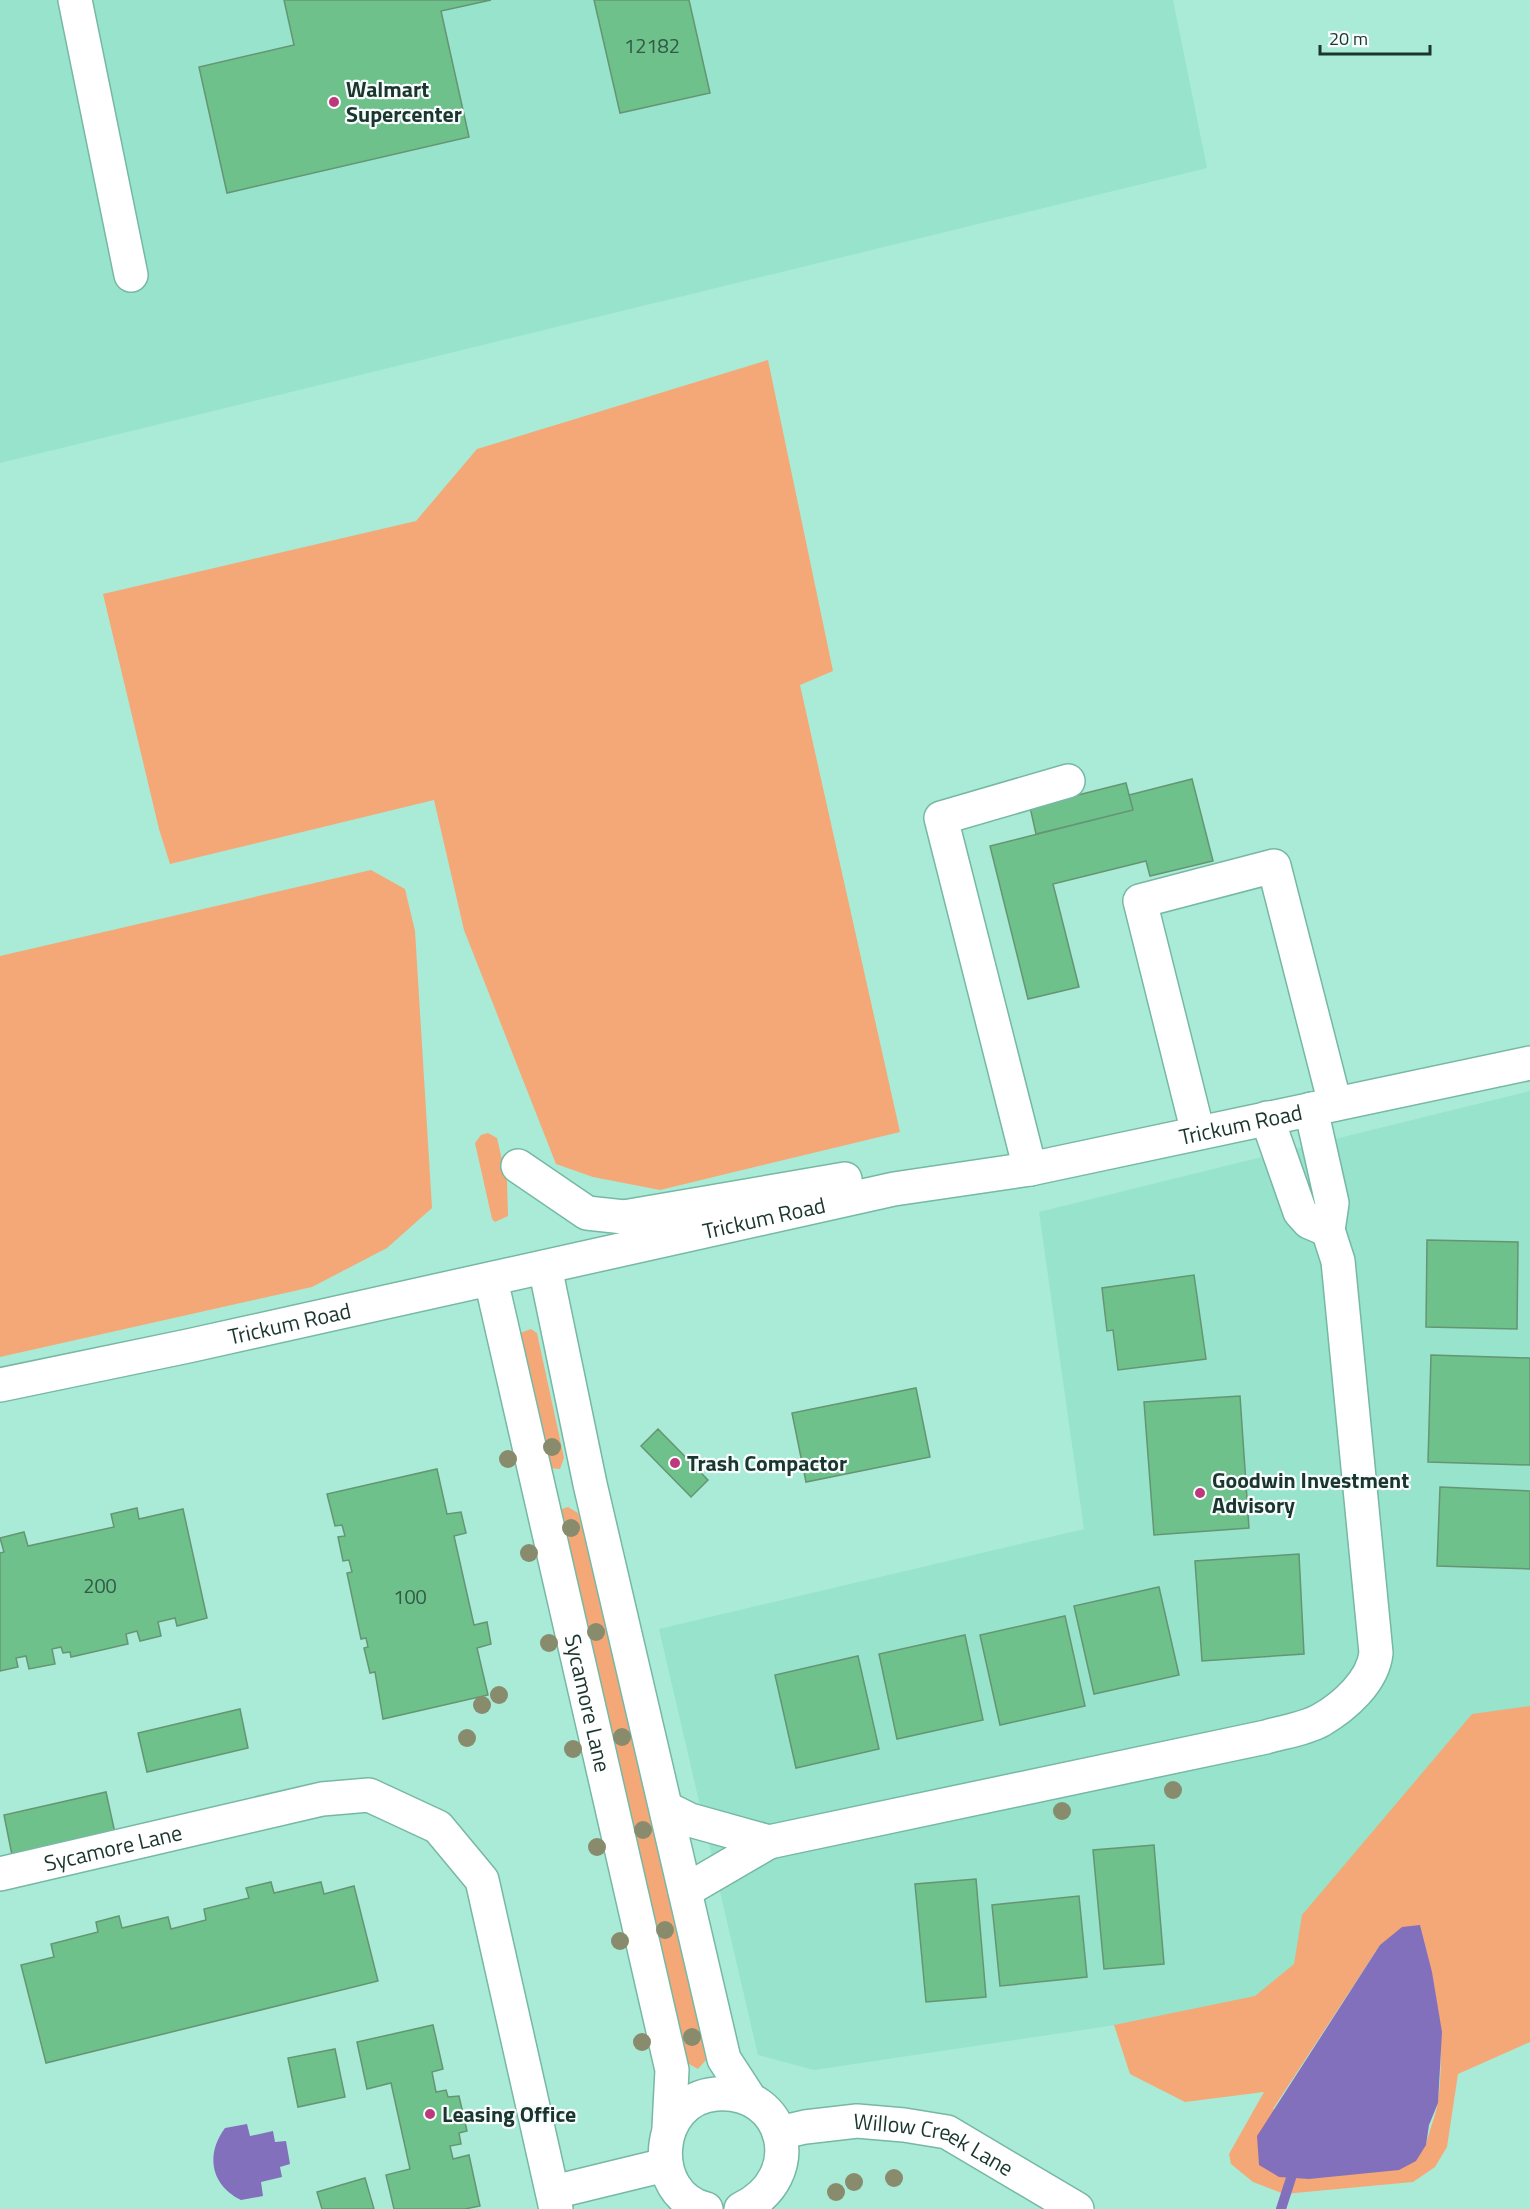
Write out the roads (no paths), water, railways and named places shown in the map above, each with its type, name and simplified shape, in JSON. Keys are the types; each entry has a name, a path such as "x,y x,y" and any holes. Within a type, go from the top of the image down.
{"street":[{"path":"75,0 131,275"},
{"path":"1030,1169 941,818 1068,781"},
{"path":"685,1891 769,1842 1266,1737 1319,1721 1347,1701 1374,1670 1376,1653 1338,1261 1328,1230 1332,1203 1323,1107 1274,866 1140,901 1198,1133"},
{"name":"Trickum Road","path":"0,1384 491,1280 890,1190 1030,1169 1530,1063"},
{"path":"1268,1118 1300,1212 1310,1222 1328,1230"},
{"path":"518,1166 587,1213 624,1217 853,1178 890,1190"},
{"path":"545,1267 590,1484 724,2059 750,2099 762,2108 779,2133 782,2152 780,2172 770,2189 757,2202 741,2209"},
{"name":"Sycamore Lane","path":"0,1874 322,1799 369,1795 438,1827 482,1880 555,2201 665,2165 664,2146 669,2127 672,2070 491,1280"},
{"path":"666,1808 690,1820 769,1842"},
{"path":"669,2127 688,2106 713,2094 732,2094 750,2099"},
{"name":"Willow Creek Lane","path":"779,2133 805,2127 857,2121 947,2132 1077,2209"},
{"path":"665,2165 672,2183 685,2198 706,2209"}],"waterway":[{"path":"1281,2209 1291,2178"}],"place":[{"name":"Walmart Supercenter","path":"334,102"},
{"name":"Trash Compactor","path":"675,1463"},
{"name":"Goodwin Investment Advisory","path":"1200,1493"},
{"name":"Leasing Office","path":"430,2114"}]}
